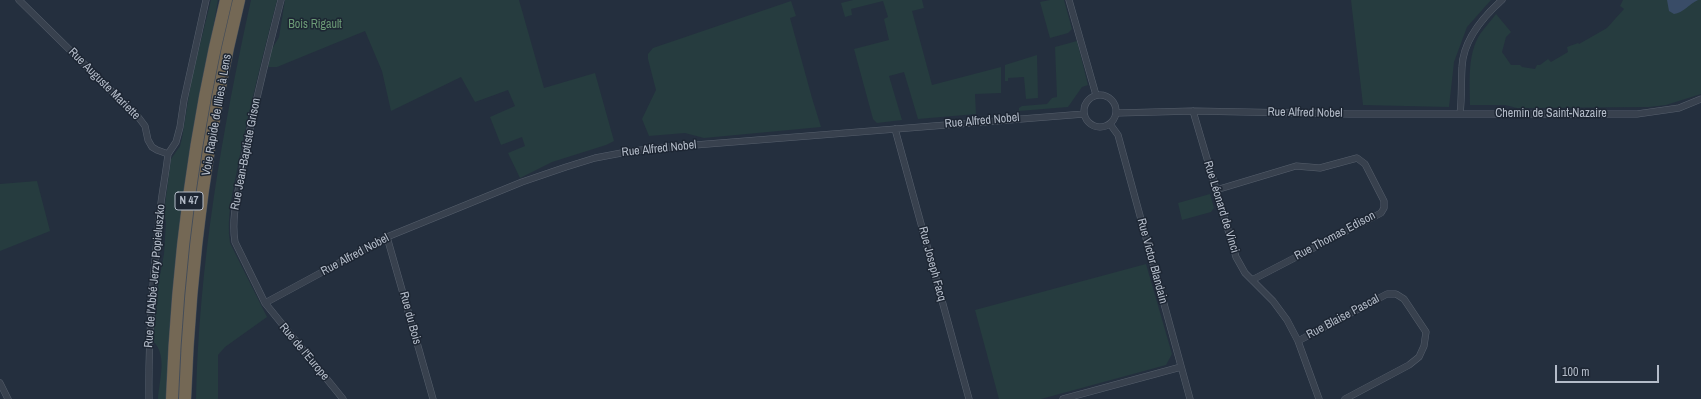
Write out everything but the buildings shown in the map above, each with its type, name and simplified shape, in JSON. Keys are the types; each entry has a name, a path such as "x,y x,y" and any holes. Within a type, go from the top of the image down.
{"highway":[{"name":"N 47","path":"172,399 177,309 186,220 200,124 226,0"},
{"name":"Voie Rapide de Illies à Lens","path":"185,399 190,310 200,214 213,126 239,0"}],"street":[{"name":"Rue Auguste Mariette","path":"19,0 139,118 145,126 148,140 152,147 168,154"},
{"path":"168,154 176,142 180,127 184,100 206,0"},
{"name":"Rue Jean-Baptiste Grison","path":"265,303 235,242 233,224 251,121 281,0"},
{"path":"1069,0 1096,95"},
{"path":"1460,114 1462,95 1462,66 1465,48 1477,27 1502,0"},
{"path":"1096,95 1108,97 1113,101 1117,113 1116,117 1106,127 1096,128 1088,122 1084,114 1085,104 1096,95"},
{"name":"Chemin de Saint-Nazaire","path":"1398,114 1637,114 1679,108 1701,99"},
{"name":"Rue Alfred Nobel","path":"1117,113 1193,111 1398,114"},
{"name":"Rue Léonard de Vinci","path":"1193,111 1236,257 1246,273 1274,301 1287,320 1298,341 1319,399"},
{"name":"Rue Alfred Nobel","path":"265,303 387,237 522,182 566,167 608,156 632,151 670,147 1084,114"},
{"name":"Rue Victor Blandain","path":"1110,124 1118,135 1190,399"},
{"name":"Rue Joseph Facq","path":"895,129 969,399"},
{"name":"Rue de l'Abbé Jerzy Popieluszko","path":"149,399 149,339 160,210 168,154"},
{"name":"Rue Thomas Edison","path":"1216,190 1296,166 1320,168 1352,159 1361,160 1365,164 1384,201 1384,208 1381,213 1252,280"},
{"name":"Rue du Bois","path":"387,237 433,399"},
{"name":"Rue Blaise Pascal","path":"1298,341 1387,294 1396,294 1404,299 1426,332 1424,346 1420,357 1409,365 1345,399"},
{"name":"Rue de l'Europe","path":"265,303 344,399"},
{"path":"1063,399 1181,367"},
{"path":"0,383 8,399"}],"green space":[{"path":"211,0 218,0 183,200 175,273 166,399 158,399 162,368 158,347 153,341 158,285 164,254 166,223 164,212 171,159 180,146 192,77"},
{"path":"251,0 277,0 242,144 231,204 229,233 230,243 267,317 225,347 218,355 218,399 196,399 198,348 207,248 222,148 240,49"},
{"name":"Bois Rigault","path":"285,0 519,0 544,88 595,73 614,141 606,145 552,162 520,178 508,153 525,146 522,137 501,145 490,117 515,106 508,90 475,102 461,77 391,111 382,71 365,31 277,67 268,67 272,49 279,37"},
{"path":"853,0 922,0 924,8 912,11 932,85 1001,67 1001,93 975,94 976,114 918,119 904,72 889,76 902,120 877,123 873,119 854,49 889,40 884,19 888,17 883,1 851,9 852,15 845,17 841,3"},
{"path":"1064,0 1072,29 1068,33 1050,38 1040,2"},
{"path":"1351,0 1491,0 1467,27 1454,62 1449,107 1363,105"},
{"path":"1623,0 1701,0 1701,94 1666,105 1649,107 1517,108 1505,105 1470,105 1470,69 1473,51 1480,34 1496,14 1511,32 1506,37 1502,52 1511,65 1520,65 1522,67 1535,69 1537,65 1540,65 1548,59 1551,62 1568,52 1567,47 1578,43 1579,44 1607,28 1624,9 1620,6"},
{"path":"791,1 796,16 790,18 821,127 704,138 685,133 649,136 642,119 656,90 648,59 648,54 653,48"},
{"path":"1077,41 1088,85 1082,87 1068,107 1019,111 1019,108 1022,106 1047,104 1052,98 1057,97 1055,47"},
{"path":"1037,55 1038,98 1026,99 1024,77 1008,78 1008,81 1005,81 1005,65"},
{"path":"37,181 50,231 0,251 0,184"},
{"path":"1210,194 1214,208 1211,212 1182,220 1178,203"},
{"path":"1146,264 1172,354 1166,365 1041,399 999,399 975,310"}],"water":[{"path":"1667,0 1698,0 1680,12 1674,14 1669,11"}]}
